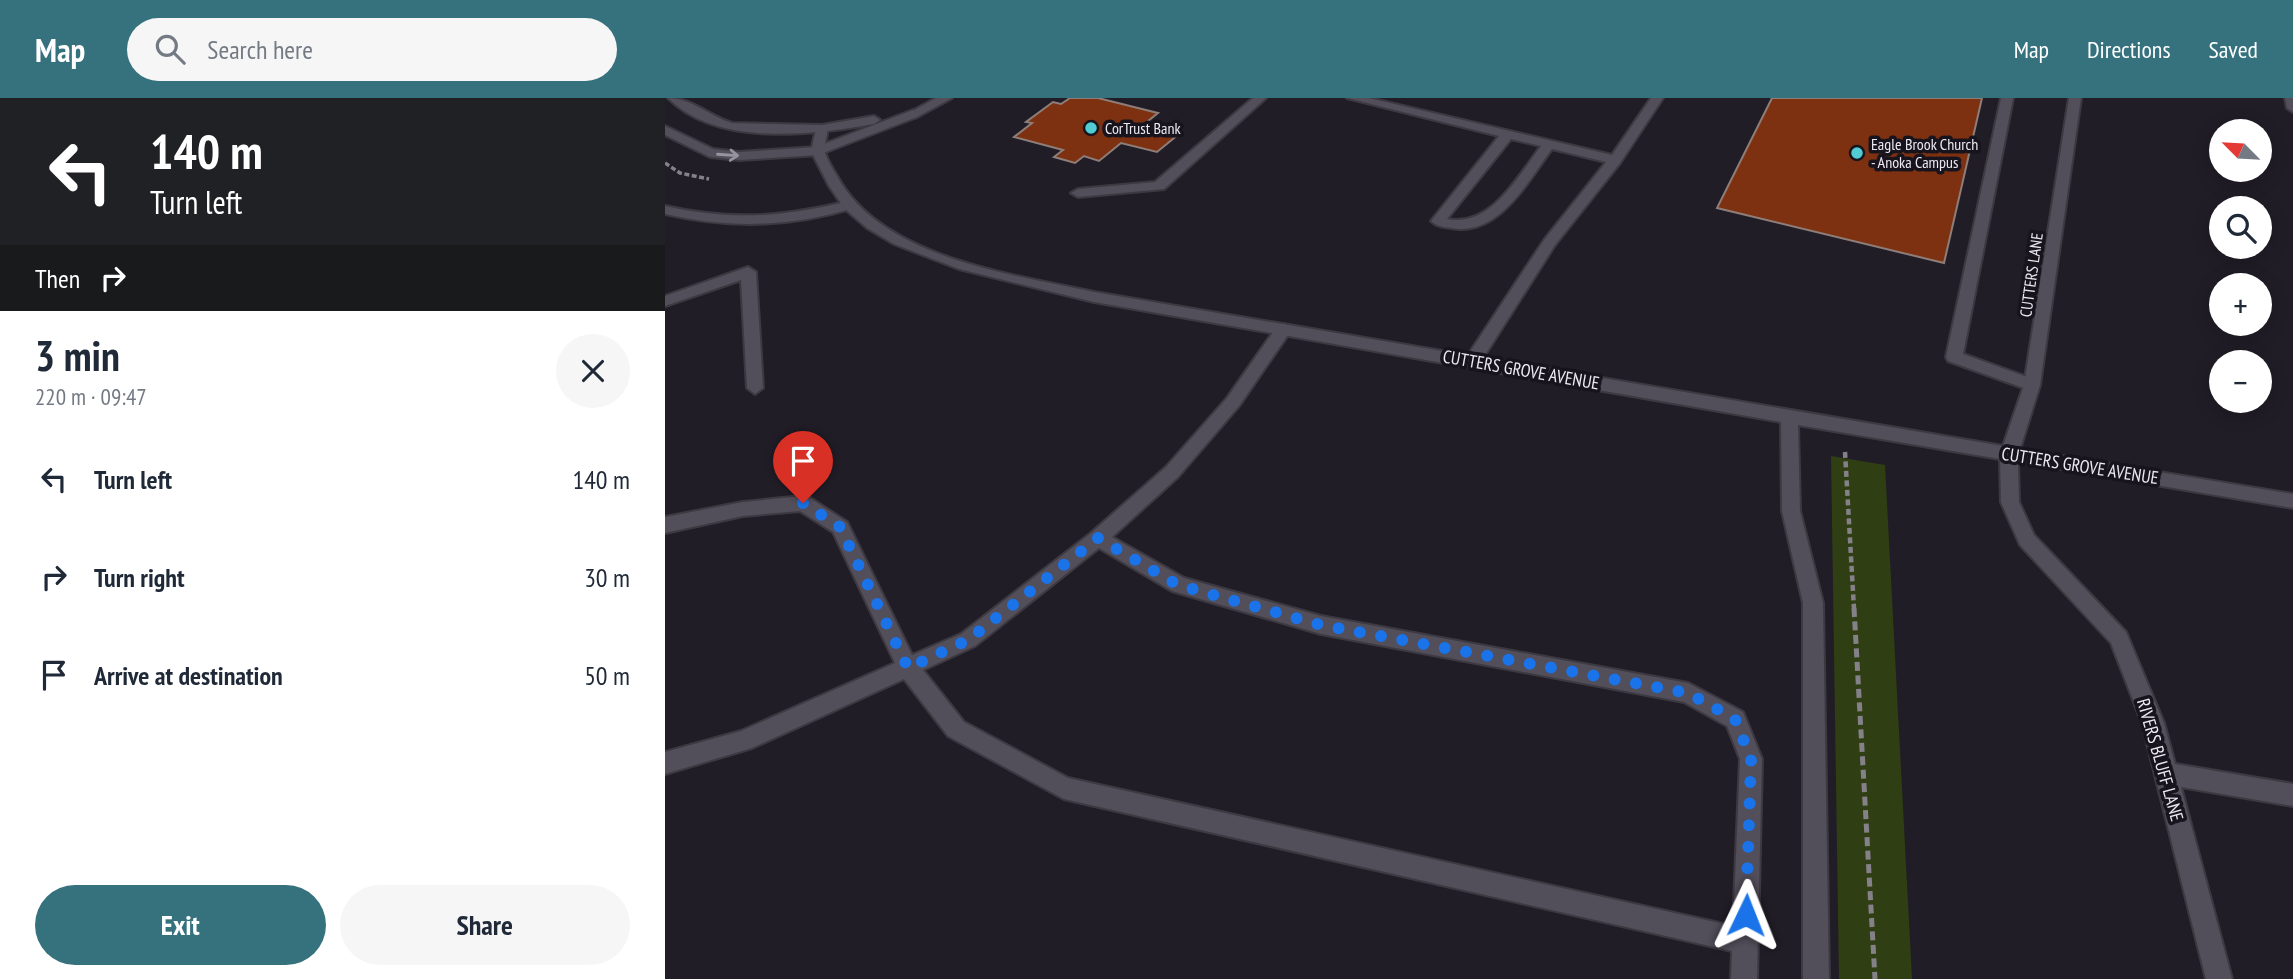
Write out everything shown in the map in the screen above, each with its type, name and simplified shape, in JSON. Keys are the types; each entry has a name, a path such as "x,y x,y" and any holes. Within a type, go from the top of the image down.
{"street":[{"path":"674,98 689,102 714,121 731,127 822,129 913,114"},
{"path":"665,130 711,153 739,156 818,151 913,114 946,98"},
{"path":"1078,193 1159,186 1260,98"},
{"path":"1353,98 1615,160"},
{"path":"1472,362 1549,243 1615,160 1657,98"},
{"path":"2007,98 1954,357 2032,385"},
{"name":"CUTTERS LANE","path":"2009,454 2032,385 2075,98"},
{"path":"2291,98 2293,108"},
{"path":"818,151 822,129"},
{"path":"1508,134 1438,222 1465,225 1482,221 1495,212 1549,144"},
{"name":"CUTTERS GROVE AVENUE","path":"818,151 849,205 864,219 898,241 934,255 1011,278 1094,297 1790,418 2293,501"},
{"path":"665,210 700,219 736,223 815,217 849,205"},
{"path":"665,301 748,272 755,388"},
{"path":"665,763 744,741 968,640 1098,538 1171,472 1233,402 1284,328"},
{"path":"1790,418 1788,480 1791,512 1798,551 1813,603 1816,979"},
{"name":"RIVERS BLUFF LANE","path":"2009,454 2010,502 2027,540 2119,638 2153,723 2219,979"},
{"path":"665,525 743,509 803,503 840,527 908,668 956,729 1064,788 1745,941"},
{"path":"1098,538 1178,585 1321,625 1688,693 1735,719 1751,759 1744,979"},
{"path":"2166,773 2293,795"}],"path":[{"path":"1844,427 1875,979"}],"green space":[{"path":"1831,456 1885,465 1912,979 1839,979"}],"building":[{"name":"CorTrust Bank","path":"1070,98 1098,98 1158,113 1143,125 1179,134 1157,152 1121,143 1099,161 1084,156 1075,163 1054,157 1063,150 1014,137 1032,123 1026,122 1053,102 1061,104"},
{"name":"Eagle Brook Church - Anoka Campus","path":"1772,98 1982,98 1944,263 1717,208"}],"place":[{"name":"CorTrust Bank","path":"1091,128"},
{"name":"Eagle Brook Church - Anoka Campus","path":"1857,153"}],"route":[{"path":"803,503 840,527 908,668 968,640 1098,538 1178,585 1321,625 1688,693 1735,719 1751,759 1746,915"}]}
